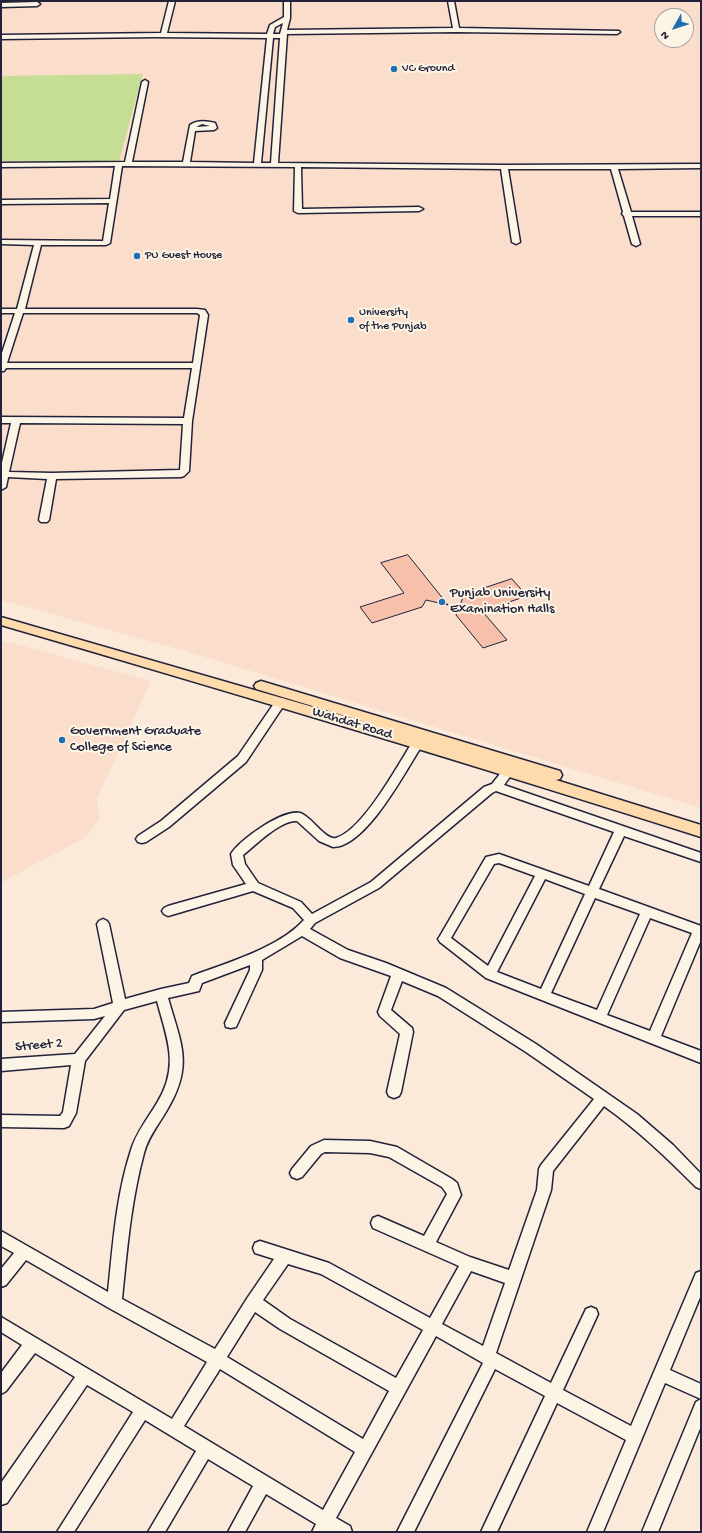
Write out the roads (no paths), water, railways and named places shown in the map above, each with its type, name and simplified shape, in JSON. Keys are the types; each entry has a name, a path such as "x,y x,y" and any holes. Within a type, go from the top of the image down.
{"main road":[{"name":"Wahdat Road","path":"1,613 281,692 512,767 701,831"},
{"name":"Wahdat Road","path":"1,621 281,702 418,744 512,767 701,821"}],"street":[{"path":"164,35 172,1"},
{"path":"274,164 283,34 287,18 287,1"},
{"path":"451,1 456,30"},
{"path":"1,5 37,4"},
{"path":"257,165 270,35 272,26 287,18"},
{"path":"1,36 270,35 456,30 617,32"},
{"path":"128,165 145,82"},
{"path":"186,164 191,131 194,124 213,124 214,128 193,129"},
{"path":"1,165 274,164 504,167 701,166"},
{"path":"1,242 106,243 119,165"},
{"path":"298,165 298,211 419,209"},
{"path":"614,166 626,214 636,244"},
{"path":"504,167 516,242"},
{"path":"1,202 114,201"},
{"path":"626,214 701,214"},
{"path":"38,243 20,311 1,366 195,366"},
{"path":"1,311 197,311 202,312 204,315 195,366 188,421 184,471 181,474 52,476 3,474"},
{"path":"1,420 188,421"},
{"path":"1,486 16,420"},
{"path":"44,520 52,476"},
{"path":"142,839 165,824 242,759 281,702"},
{"path":"311,920 297,905 254,886 239,865 238,854 279,822 290,817 298,817 304,820 319,835 330,842 335,843 351,835 362,826 418,744"},
{"path":"496,787 500,780 512,767"},
{"path":"1,1017 94,1014 160,994 195,987 196,980 262,955 302,930 311,920 375,885 488,790 496,787 701,858"},
{"path":"544,995 621,830"},
{"path":"654,1038 700,930 498,858 490,860 444,939 490,974 701,1057"},
{"path":"490,974 542,874"},
{"path":"168,912 254,886"},
{"path":"600,1017 647,911"},
{"path":"102,924 120,1006"},
{"path":"302,930 344,954 442,992 531,1048 632,1118 668,1149 701,1183"},
{"path":"231,1023 256,970 256,957"},
{"path":"394,1092 407,1032 384,1012 398,974"},
{"path":"114,1303 126,1194 139,1145 149,1126 168,1098 174,1083 177,1066 174,1046 160,994"},
{"path":"1,1121 64,1122 69,1113 79,1059 120,1006"},
{"name":"Street 2","path":"1,1065 79,1059"},
{"path":"405,1532 489,1359 544,1190 546,1169 603,1098"},
{"path":"297,1173 316,1150 324,1146 370,1147 392,1151 447,1183 452,1188 454,1195 427,1245"},
{"path":"378,1223 468,1263 514,1279"},
{"path":"1,1238 114,1303 217,1359 365,1449"},
{"path":"260,1248 324,1268 489,1359 634,1436"},
{"path":"1,1280 24,1251"},
{"path":"174,1429 253,1302 285,1256"},
{"path":"323,1526 468,1263"},
{"path":"595,1532 701,1278"},
{"path":"253,1302 285,1324 399,1388"},
{"path":"489,1532 591,1314"},
{"path":"1,1324 263,1483 323,1526 344,1532"},
{"path":"1,1386 33,1343"},
{"path":"661,1373 701,1392"},
{"path":"1,1497 85,1375"},
{"path":"65,1532 143,1410"},
{"path":"650,1532 699,1417"},
{"path":"156,1532 206,1448"},
{"path":"236,1532 263,1483"}],"place":[{"name":"VC Ground","path":"394,69"},
{"name":"PU Guest House","path":"137,256"},
{"name":"University of the Punjab","path":"351,320"},
{"name":"Punjab University Examination Halls","path":"442,602"},
{"name":"Government Graduate College of Science","path":"62,740"}]}
